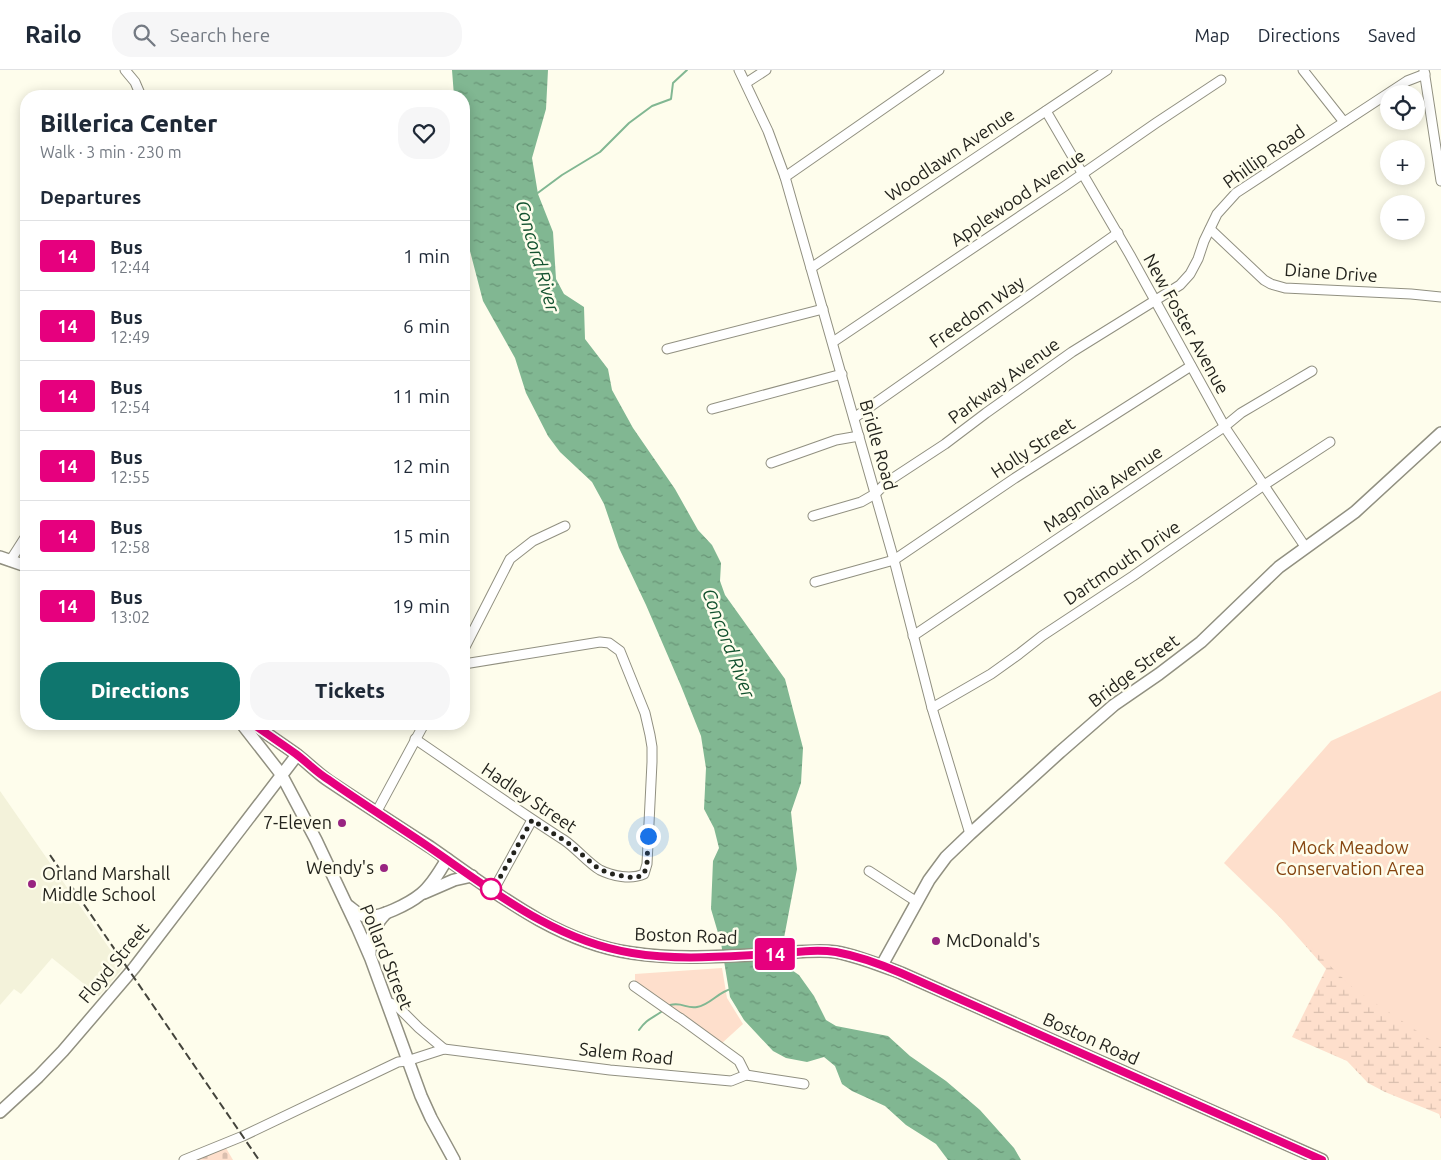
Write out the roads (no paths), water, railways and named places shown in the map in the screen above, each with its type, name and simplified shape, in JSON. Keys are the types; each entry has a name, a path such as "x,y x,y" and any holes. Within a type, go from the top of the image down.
{"main road":[{"name":"Bridge Street","path":"882,965 929,880 946,857 970,834 1108,711 1201,642 1279,567 1355,512 1441,433"},
{"path":"5,559 20,564"},
{"name":"Pollard Street","path":"247,730 281,774 316,840 371,959 408,1061 431,1118 451,1159"},
{"name":"Boston Road","path":"262,730 297,755 327,780 537,919 560,931 603,947 661,957 708,957 805,951 836,952 869,960 1322,1160"},
{"name":"Floyd Street","path":"0,1112 38,1077 134,968 297,755"},
{"path":"265,796 283,793 292,796"},
{"path":"420,894 429,886 447,859"},
{"path":"345,903 363,915 376,916 386,913 420,894 454,880 472,876"},
{"path":"371,959 370,941 372,934 378,922 386,913"}],"street":[{"path":"125,70 136,82 139,90"},
{"name":"Bridle Road","path":"739,70 768,131 785,177 894,560 932,708 970,834"},
{"path":"746,83 766,70"},
{"path":"785,177 939,70"},
{"name":"Woodlawn Avenue","path":"811,268 1107,70"},
{"path":"1303,70 1344,122"},
{"path":"1425,72 1441,181"},
{"name":"Phillip Road","path":"1156,301 1180,285 1190,274 1217,214 1236,193 1408,80 1425,72"},
{"name":"Applewood Avenue","path":"833,342 1221,80"},
{"name":"New Foster Avenue","path":"1046,111 1156,301 1224,426 1306,548"},
{"name":"Diane Drive","path":"1210,229 1264,280 1276,286 1441,297"},
{"name":"Freedom Way","path":"854,418 1118,234"},
{"name":"Parkway Avenue","path":"813,516 861,502 875,494 888,482 945,444 1072,352 1156,301"},
{"path":"667,349 823,309"},
{"name":"Holly Street","path":"815,582 894,560 1015,478 1191,366"},
{"name":"Magnolia Avenue","path":"913,636 1241,413 1312,371"},
{"path":"712,409 842,374"},
{"path":"771,463 836,440 859,436"},
{"name":"Dartmouth Drive","path":"932,708 991,674 1042,636 1330,442"},
{"path":"470,637 510,559 533,541 565,526"},
{"path":"5,559 20,543"},
{"name":"Hadley Street","path":"415,740 567,842 599,869 612,874 636,878 644,874 647,864 652,747 645,713 620,651 609,642 600,642 470,663"},
{"path":"377,812 421,730"},
{"path":"493,890 532,820"},
{"path":"869,871 916,902"},
{"path":"634,986 739,1061 746,1075"},
{"path":"387,1002 396,1005 444,1049"},
{"name":"Salem Road","path":"184,1160 230,1142 398,1062 408,1061 444,1049 610,1070 731,1081 746,1075 804,1084"}],"water":[{"name":"Concord River","path":"452,70 548,70 546,109 532,158 538,194 553,232 556,279 564,294 584,307 585,339 608,369 612,390 633,428 675,489 698,530 712,545 721,563 720,581 725,595 785,679 803,748 801,783 791,812 797,869 784,938 783,964 799,975 814,996 826,1020 836,1026 888,1036 910,1056 946,1081 980,1110 1014,1148 1021,1160 948,1160 936,1144 906,1125 885,1106 852,1091 842,1084 835,1066 824,1057 807,1062 786,1058 773,1051 744,1020 730,997 721,943 711,909 713,861 719,848 714,828 704,809 706,768 701,736 646,605 619,548 604,504 592,482 560,452 548,436 526,393 515,358 483,301 470,251 470,90 454,90"}],"waterway":[{"name":"Concord River","path":"535,195 562,175 600,152 629,123 652,106 671,99 673,83 687,70"},
{"path":"670,1005 702,1006 731,989"},
{"path":"639,1030 647,1021 661,1012"}],"railway":[{"path":"50,855 259,1160"}],"place":[{"name":"7-Eleven","path":"342,823"},
{"name":"Wendy's","path":"384,868"},
{"name":"Orland Marshall Middle School","path":"32,884"},
{"name":"McDonald's","path":"936,941"}],"park label":[{"name":"Mock Meadow Conservation Area","path":"1350,858"}]}
